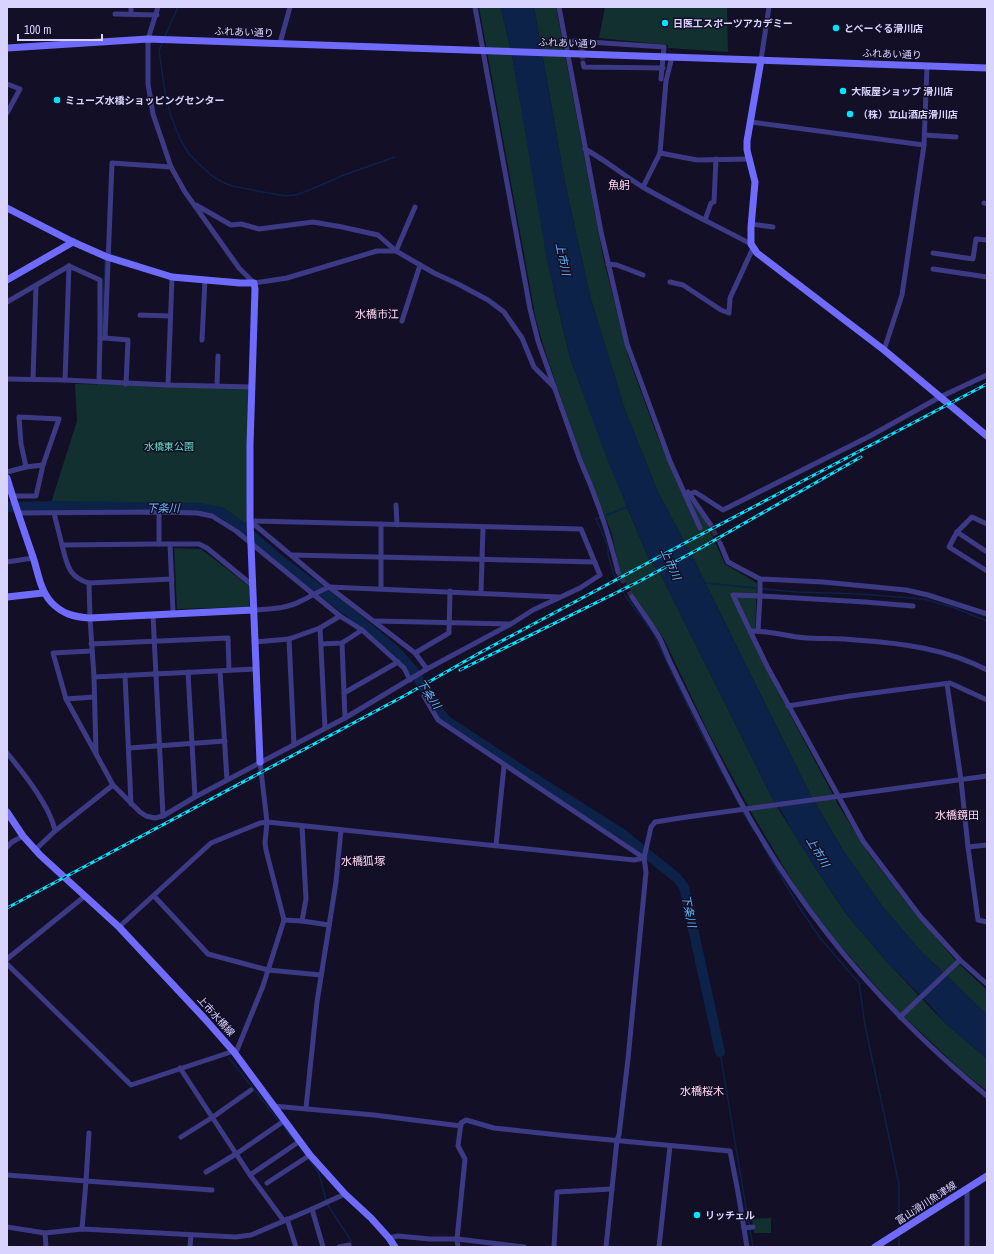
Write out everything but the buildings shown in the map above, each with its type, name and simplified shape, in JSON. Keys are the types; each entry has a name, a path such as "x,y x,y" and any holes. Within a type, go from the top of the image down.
{"street":[{"path":"131,7 131,14"},
{"path":"7,964 130,1085 237,1050 247,1028 268,970 284,920 265,843 267,822 260,762 253,610 250,541 250,445 255,289 254,283 238,268 193,204 171,167 153,114 148,84 148,39 157,15 158,7"},
{"path":"280,43 290,7"},
{"path":"475,7 485,51 530,309 538,340 612,545 618,572"},
{"path":"559,7 565,53 608,264 627,344 654,421 700,528"},
{"path":"670,282 683,285 721,310 730,313 730,298 752,246 751,224 755,182 747,150 747,141 769,7"},
{"path":"115,14 157,15"},
{"name":"ふれあい通り","path":"7,48 148,39 987,68"},
{"path":"574,41 582,44 664,47 661,79"},
{"path":"643,187 660,153 666,81 672,57"},
{"path":"583,63 584,67 662,68"},
{"path":"884,350 902,295 924,145 927,66"},
{"path":"7,84 20,89 7,113"},
{"path":"750,122 924,145"},
{"path":"925,135 956,137"},
{"path":"585,149 599,156 618,171 643,187 752,246 757,253 884,350 940,397 953,406 987,436"},
{"path":"660,153 697,160 750,160"},
{"path":"705,220 711,203 714,202 716,159"},
{"path":"98,382 112,163 171,167"},
{"path":"193,204 231,225 241,224 259,229 313,222 342,226 378,235 396,251 488,300 504,312 522,338 534,367 555,388"},
{"path":"396,251 415,207"},
{"path":"7,208 73,242 107,257 172,277 254,283 287,278 377,251 396,251"},
{"path":"751,224 773,227"},
{"path":"932,253 973,259 976,239 987,240"},
{"path":"7,280 73,242"},
{"path":"608,264 617,265 643,275"},
{"path":"402,322 420,265"},
{"path":"69,266 100,280 102,338"},
{"path":"7,302 69,266"},
{"path":"65,380 69,266"},
{"path":"933,269 987,277"},
{"path":"168,385 172,277"},
{"path":"202,340 205,280"},
{"path":"33,379 36,286"},
{"path":"140,315 170,316"},
{"path":"102,338 128,340 126,384"},
{"path":"217,386 218,356"},
{"path":"690,494 696,492 723,510 870,436 940,397 987,375"},
{"path":"7,379 252,387"},
{"path":"12,498 36,496 43,465 60,419 19,417 21,444 26,467"},
{"path":"7,472 26,467 43,465"},
{"path":"7,478 12,498 33,558 43,593 62,612 75,617 90,618 281,608 300,602 328,587 481,592 560,597"},
{"path":"680,484 690,494 710,524"},
{"path":"396,505 397,525"},
{"path":"16,510 54,513 197,513 212,516 250,541 315,593 340,616 362,630 398,662 411,679"},
{"path":"159,512 159,544"},
{"path":"54,513 70,572 77,577 89,583 172,578"},
{"path":"987,524 972,517 957,532 949,547 987,571"},
{"path":"92,651 52,653 66,699 113,785 131,804 146,816 155,818 163,816 260,762 345,718 425,670 512,624 533,610 580,588 600,575 580,529 483,528 382,524 250,524"},
{"path":"250,524 291,555 328,587 376,621 415,653 425,670"},
{"path":"381,588 382,524"},
{"path":"481,592 483,528"},
{"path":"957,532 987,552"},
{"path":"720,543 728,562 760,579 823,582 906,590 942,599 987,614"},
{"path":"170,544 174,613"},
{"path":"62,545 199,544 207,548 252,585"},
{"path":"291,555 482,558 595,562"},
{"path":"7,562 33,558"},
{"path":"758,631 760,579"},
{"path":"89,583 96,756"},
{"path":"415,653 449,633 450,591"},
{"path":"7,597 43,593"},
{"path":"913,606 760,596 733,596 788,706 836,797 863,841 888,876 920,916 960,960 987,984"},
{"path":"632,597 659,638 706,735 745,809 795,891 841,951 880,997 960,1074 987,1096"},
{"path":"153,615 163,816"},
{"path":"255,642 289,639 320,628 340,616"},
{"path":"376,621 512,624"},
{"path":"320,628 325,728"},
{"path":"322,644 342,642 362,630"},
{"path":"750,631 806,638 856,640 918,646 953,655 987,670"},
{"path":"91,644 228,638 228,670"},
{"path":"289,639 294,745"},
{"path":"342,642 345,718"},
{"path":"344,693 398,662"},
{"path":"94,677 228,670 256,670"},
{"path":"220,671 227,780"},
{"path":"188,672 196,797"},
{"path":"125,675 131,804"},
{"path":"788,706 850,696 947,684 987,700"},
{"path":"947,684 961,780 978,920 987,922"},
{"path":"424,696 438,720 504,766 585,817 644,858"},
{"path":"66,699 94,697"},
{"path":"129,748 225,741"},
{"path":"7,753 45,805 55,831"},
{"path":"496,845 504,766"},
{"path":"606,1247 616,1140 619,1135 628,1059 646,872 644,858 651,827 655,822 987,776"},
{"path":"35,850 55,831 113,785"},
{"name":"上市水橋線","path":"7,812 23,836 35,850 65,880 119,927 234,1052 272,1106 310,1155 345,1194 371,1218 389,1238 394,1247"},
{"path":"119,927 211,843 260,823 267,822 634,860 644,858"},
{"path":"302,826 306,899 302,921"},
{"path":"306,1108 317,1002 336,882 341,830"},
{"path":"7,847 12,842 23,836"},
{"path":"968,847 987,845"},
{"path":"7,959 85,896"},
{"path":"154,896 208,954 268,970 321,975"},
{"path":"284,920 329,925"},
{"path":"900,1017 960,960"},
{"path":"180,1068 250,1175 285,1220 296,1247"},
{"path":"181,1137 251,1090"},
{"path":"272,1106 374,1114 460,1126"},
{"path":"458,1247 457,1239 465,1159 458,1146 461,1122 466,1120 494,1128 730,1151 747,1247"},
{"path":"206,1172 236,1154 284,1121"},
{"path":"82,1229 89,1133"},
{"path":"250,1175 300,1142"},
{"path":"659,1247 670,1146"},
{"path":"267,1182 310,1155"},
{"path":"7,1175 212,1190"},
{"name":"富山滑川魚津線","path":"875,1247 987,1176"},
{"path":"967,1188 968,1247"},
{"path":"554,1247 557,1192 612,1190"},
{"path":"7,1227 45,1233 82,1229 236,1237 250,1235 312,1210 345,1194"},
{"path":"312,1210 323,1247"},
{"path":"744,1228 753,1227"},
{"path":"45,1233 46,1247"},
{"path":"190,1247 191,1235"},
{"path":"389,1238 398,1236 430,1239 457,1239 524,1247"},
{"path":"339,1247 349,1245"}],"green space":[{"path":"479,7 501,7 513,61 554,291 571,361 627,507 648,557 662,577 773,800 816,869 847,915 887,962 944,1022 987,1059 987,1091 964,1073 896,1009 831,935 801,896 754,817 708,732 664,639 633,595 620,573 612,534 578,448 536,320"},
{"path":"534,7 556,7 603,257 628,356 655,430 678,484 705,520 725,564 757,583 755,636 776,688 839,806 869,854 907,903 955,960 987,990 987,1015 923,954 883,907 844,852 810,794 694,560 658,492 625,410 590,296 565,183"},
{"name":"日医工スポーツアカデミー","path":"605,7 727,7 728,52 668,48 668,45 599,38"},
{"name":"水橋東公園","path":"75,384 252,387 246,523 237,523 221,512 201,508 50,506 77,421"},
{"path":"174,548 201,549 249,586 249,607 177,609"},
{"path":"771,1218 771,1233 754,1233 752,1219"}],"water":[{"name":"上市川","path":"501,7 534,7 565,183 590,296 625,410 658,492 694,560 810,794 844,852 883,907 923,954 987,1015 987,1059 945,1023 927,1002 887,962 848,916 818,872 796,838 782,812 773,800 662,577 648,557 607,459 571,361 547,261 513,61"}],"waterway":[{"path":"165,36 178,7"},
{"path":"163,42 159,50 165,93 171,116 180,139 189,154 211,175 222,182 232,186 285,196 296,195 344,175 395,157"},
{"path":"49,226 79,241"},
{"path":"110,254 139,263"},
{"path":"102,336 105,259"},
{"name":"下条川","path":"7,507 57,506 201,508 221,512 237,523 280,560 349,612 395,650 413,670 440,713 447,721 621,833 677,878 684,887 720,1052"},
{"path":"604,516 627,507"},
{"path":"601,517 596,519 608,546 608,554 614,575 626,597 652,631 699,729 741,808"},
{"path":"705,583 796,592 860,594 924,599 955,608 987,621"},
{"path":"743,812 754,831"},
{"path":"763,846 798,905 820,938 859,983 865,1025 899,1184 899,1229"},
{"path":"720,1052 749,1225"},
{"path":"229,1058 306,1155"},
{"path":"308,1158 319,1173 326,1200"},
{"path":"327,1204 350,1239 352,1247"},
{"path":"750,1229 753,1247"},
{"path":"899,1235 899,1247"}],"tunnel":[{"path":"582,47 583,63"},
{"path":"710,524 720,543"},
{"path":"618,572 632,597"}],"railway":[{"path":"7,908 404,696 483,651 683,544 987,384"},
{"path":"460,670 638,582 861,457"}],"place":[{"name":"日医工スポーツアカデミー","path":"665,23"},
{"name":"とべーぐる滑川店","path":"836,28"},
{"name":"大阪屋ショップ 滑川店","path":"843,91"},
{"name":"ミューズ水橋ショッピングセンター","path":"57,100"},
{"name":"（株）立山酒店滑川店","path":"850,114"},
{"name":"リッチェル","path":"697,1215"}],"district":[{"name":"魚躬","path":"619,185"},
{"name":"水橋市江","path":"377,314"},
{"name":"水橋鏡田","path":"957,815"},
{"name":"水橋狐塚","path":"363,861"},
{"name":"水橋桜木","path":"702,1091"}]}
